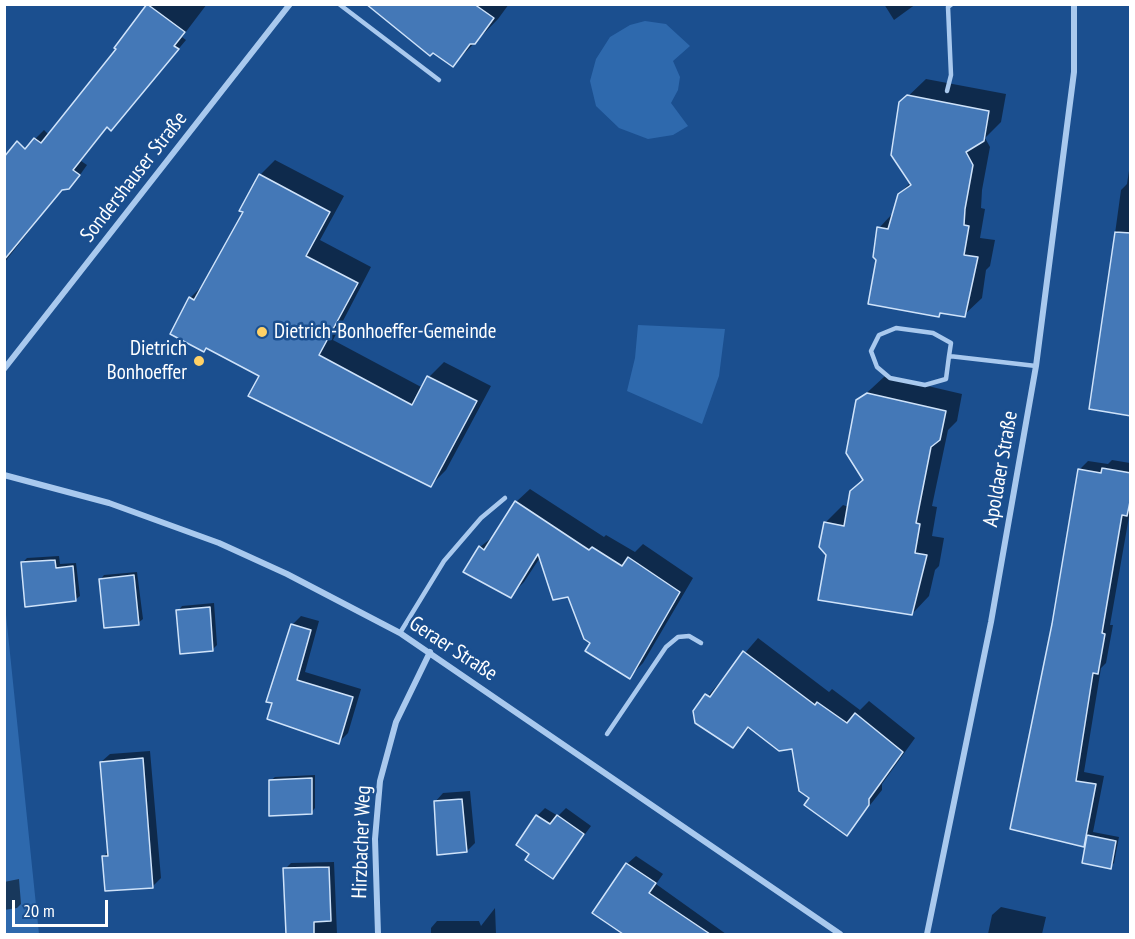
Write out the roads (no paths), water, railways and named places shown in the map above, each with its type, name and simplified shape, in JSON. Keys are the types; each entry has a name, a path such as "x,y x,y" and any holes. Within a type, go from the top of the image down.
{"street":[{"name":"Sondershauser Straße","path":"4,369 290,4"},
{"name":"Apoldaer Straße","path":"927,934 991,622 1036,366 1074,72 1074,4"},
{"name":"Geraer Straße","path":"4,475 109,503 219,543 287,574 400,633 840,934"},
{"name":"Hirzbacher Weg","path":"378,934 375,839 380,781 396,722 430,652"}],"lane":[{"path":"339,4 439,80"},
{"path":"947,91 951,75 948,7 952,4"},
{"path":"896,328 933,333 951,344 949,356 946,379 925,385 890,378 877,367 871,351 879,335 896,328"},
{"path":"949,356 1036,366"},
{"path":"400,633 444,561 481,518 505,498"},
{"path":"607,734 666,647 678,637 689,636 701,644"}],"place":[{"name":"Dietrich-Bonhoeffer-Gemeinde","path":"262,332"},
{"name":"Dietrich Bonhoeffer","path":"199,361"}]}
